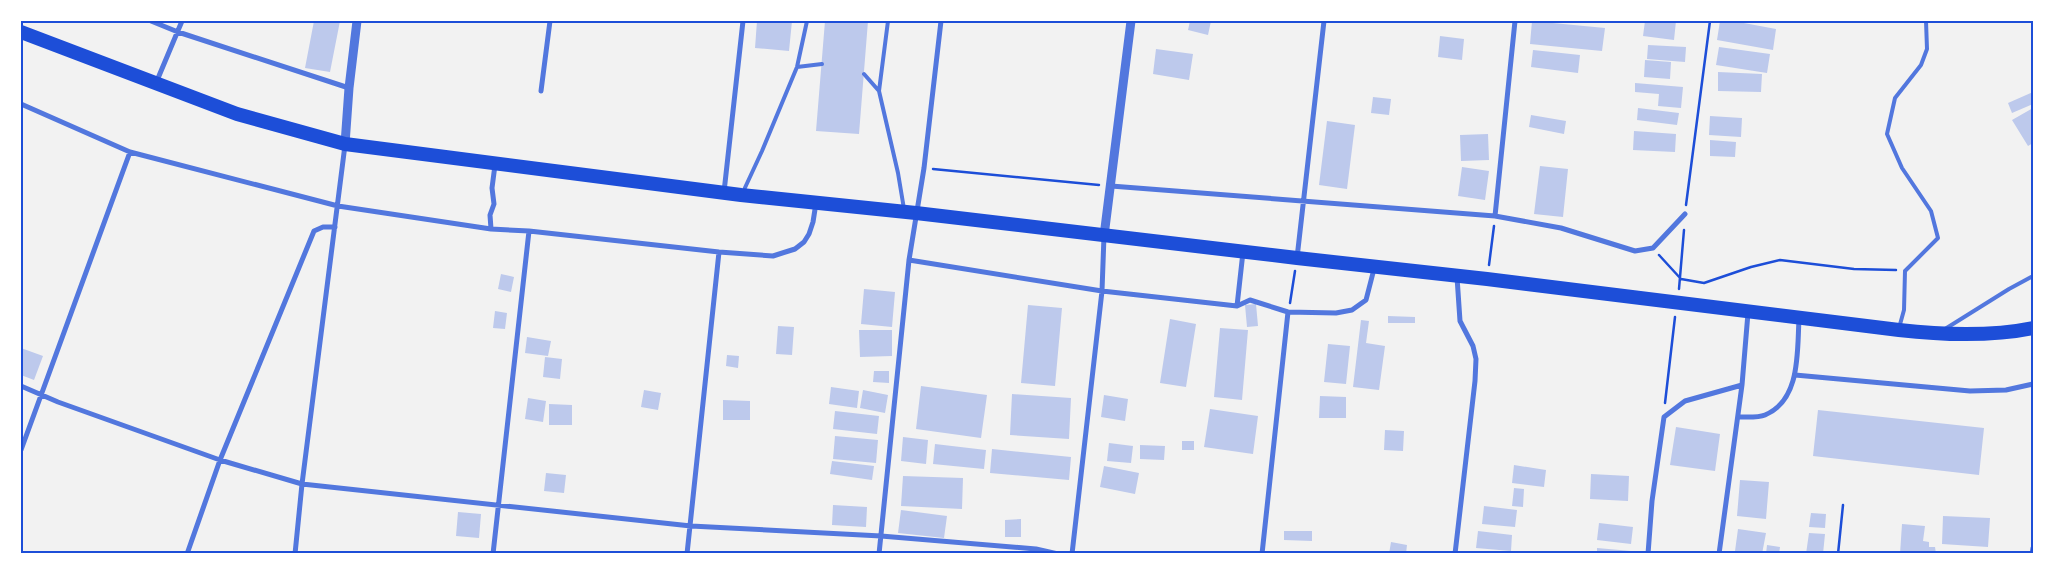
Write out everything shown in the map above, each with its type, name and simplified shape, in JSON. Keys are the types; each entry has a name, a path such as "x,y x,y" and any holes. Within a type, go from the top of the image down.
{"highway":[{"path":"21,32 237,114 345,144 495,165 724,193 910,212 1487,279 1899,330 1937,334 2013,332 2033,328"}],"street":[{"path":"151,21 178,32 349,88"},
{"path":"156,83 182,21"},
{"path":"295,554 302,484 338,206 357,21"},
{"path":"541,91 550,21"},
{"path":"724,193 743,21"},
{"path":"879,554 909,260 910,212 924,168 941,21"},
{"path":"1072,554 1102,291 1104,236 1131,21"},
{"path":"1297,258 1324,21"},
{"path":"1495,216 1515,21"},
{"path":"21,104 130,152 338,206 490,229 529,231 719,252 773,256 795,249 809,234 816,202"},
{"path":"21,450 130,152"},
{"path":"490,229 490,215 494,204 492,188 495,165"},
{"path":"1111,186 1495,216 1561,228 1635,251 1653,248 1685,214"},
{"path":"186,554 220,460 314,230 323,227 335,227"},
{"path":"493,554 529,231"},
{"path":"688,554 719,252"},
{"path":"1237,306 1243,252"},
{"path":"909,260 1102,291 1237,306 1250,300 1288,312 1336,313 1352,310 1366,300 1374,267"},
{"path":"1455,554 1476,359 1473,346 1460,321 1457,276"},
{"path":"1262,554 1288,312"},
{"path":"1719,554 1742,385 1748,312"},
{"path":"1738,417 1765,415 1776,408 1787,397 1795,375 1799,319"},
{"path":"1795,375 1970,391 2006,390 2033,384"},
{"path":"1648,554 1652,501 1664,417 1686,400 1742,385"},
{"path":"21,386 58,402 220,460 302,484 498,507 691,526 881,536 1036,550 1058,554"},
{"path":"2032,554 2033,548"}],"lane":[{"path":"741,195 762,151 797,67 806,21"},
{"path":"888,21 879,91 898,173 910,212"},
{"path":"1899,330 1904,310 1905,271 1938,238 1931,212 1902,168 1887,134 1895,98 1921,65 1927,49 1926,21"},
{"path":"797,67 822,64"},
{"path":"864,74 879,91"},
{"path":"1937,334 2033,276"}],"path":[{"path":"924,168 1111,186"},
{"path":"1487,279 1495,216"},
{"path":"1653,248 1680,279 1704,284 1751,266 1780,260 1854,269 1905,271"},
{"path":"1288,312 1297,258"},
{"path":"1838,554 1843,505"}],"building":[{"path":"314,21 340,21 330,72 305,68"},
{"path":"757,21 792,21 789,51 755,48"},
{"path":"825,21 868,21 859,134 816,131"},
{"path":"1190,21 1211,21 1208,35 1188,30"},
{"path":"1532,21 1605,28 1602,51 1530,44"},
{"path":"1645,21 1676,21 1674,40 1643,36"},
{"path":"1720,21 1733,21 1776,29 1773,50 1717,40"},
{"path":"1440,36 1464,39 1462,60 1438,57"},
{"path":"1648,45 1686,47 1685,62 1647,59"},
{"path":"1719,47 1770,54 1767,73 1716,65"},
{"path":"1156,49 1193,54 1189,80 1153,74"},
{"path":"1533,50 1580,55 1578,73 1531,67"},
{"path":"1645,60 1671,62 1670,79 1644,77"},
{"path":"1718,72 1762,74 1761,92 1718,91"},
{"path":"1635,83 1683,87 1681,108 1658,106 1659,94 1635,92"},
{"path":"2033,92 2033,104 2012,113 2008,103"},
{"path":"1373,97 1391,99 1389,115 1371,113"},
{"path":"1638,108 1679,113 1677,125 1637,120"},
{"path":"2033,108 2033,143 2028,146 2012,120"},
{"path":"1531,115 1566,121 1564,134 1529,127"},
{"path":"1710,116 1742,118 1741,137 1709,135"},
{"path":"1327,121 1355,125 1347,189 1319,185"},
{"path":"1634,131 1676,134 1675,152 1633,150"},
{"path":"1488,134 1489,160 1461,161 1460,135"},
{"path":"1710,140 1736,142 1735,157 1710,156"},
{"path":"1540,166 1568,169 1563,217 1534,214"},
{"path":"1462,167 1489,171 1485,200 1458,196"},
{"path":"501,274 514,277 511,292 498,289"},
{"path":"864,289 895,292 892,327 861,324"},
{"path":"1256,304 1258,326 1247,327 1245,305"},
{"path":"1028,305 1062,308 1055,386 1021,383"},
{"path":"495,311 507,313 505,329 493,328"},
{"path":"1388,316 1415,317 1415,323 1388,323"},
{"path":"1170,319 1196,324 1186,387 1160,383"},
{"path":"1361,320 1369,321 1366,343 1385,346 1379,390 1353,387"},
{"path":"778,326 794,327 792,355 776,354"},
{"path":"1220,328 1248,330 1242,400 1214,397"},
{"path":"859,330 892,330 892,356 860,357"},
{"path":"527,337 551,341 548,356 525,353"},
{"path":"1328,344 1350,346 1346,384 1324,382"},
{"path":"21,348 43,356 34,380 21,375"},
{"path":"727,355 739,356 738,368 726,366"},
{"path":"545,357 562,359 560,379 543,377"},
{"path":"874,371 889,371 889,383 873,382"},
{"path":"921,386 987,395 981,438 916,429"},
{"path":"831,387 859,391 857,408 829,404"},
{"path":"644,390 661,393 658,410 641,407"},
{"path":"863,390 888,395 885,413 860,408"},
{"path":"1012,394 1071,398 1069,439 1010,435"},
{"path":"1104,395 1128,399 1125,421 1101,417"},
{"path":"1320,396 1346,397 1346,418 1319,418"},
{"path":"528,398 546,401 543,422 525,419"},
{"path":"723,400 750,401 750,420 723,420"},
{"path":"549,404 572,405 572,425 549,425"},
{"path":"1210,409 1258,416 1253,454 1204,447"},
{"path":"1818,410 1984,428 1979,475 1813,456"},
{"path":"835,411 879,416 877,434 833,429"},
{"path":"1676,427 1720,434 1715,471 1670,465"},
{"path":"1385,430 1404,431 1403,451 1384,450"},
{"path":"835,436 878,440 876,463 833,459"},
{"path":"903,437 928,440 926,464 901,461"},
{"path":"1182,441 1194,441 1194,450 1182,450"},
{"path":"1109,443 1133,446 1131,463 1107,461"},
{"path":"935,444 986,450 984,469 933,464"},
{"path":"1140,445 1165,446 1164,460 1140,459"},
{"path":"992,449 1071,457 1069,480 990,473"},
{"path":"832,461 874,466 872,480 830,474"},
{"path":"1514,465 1546,470 1544,487 1512,483"},
{"path":"1104,466 1139,473 1135,494 1100,487"},
{"path":"546,473 566,475 564,493 544,491"},
{"path":"1591,474 1629,476 1628,501 1590,499"},
{"path":"903,476 963,478 962,509 901,506"},
{"path":"1740,480 1769,482 1766,519 1737,516"},
{"path":"1514,488 1524,489 1523,507 1512,506"},
{"path":"833,505 867,507 866,527 832,525"},
{"path":"1484,506 1517,510 1515,527 1482,524"},
{"path":"901,510 947,516 944,538 898,533"},
{"path":"458,512 481,514 479,538 456,536"},
{"path":"1811,513 1826,514 1825,528 1809,527"},
{"path":"1943,516 1990,518 1988,547 1942,544"},
{"path":"1021,519 1021,537 1005,537 1005,520"},
{"path":"1599,523 1633,527 1631,544 1597,540"},
{"path":"1902,524 1925,526 1923,541 1929,542 1929,547 1935,547 1936,554 1900,554"},
{"path":"1738,529 1766,533 1762,554 1735,551"},
{"path":"1284,531 1312,531 1312,541 1284,540"},
{"path":"1478,531 1512,535 1511,551 1476,548"},
{"path":"1809,533 1825,534 1823,554 1806,554"},
{"path":"1391,542 1407,545 1406,554 1389,554"},
{"path":"1767,545 1780,547 1779,554 1766,554"},
{"path":"1597,548 1631,551 1631,554 1597,554"}]}
